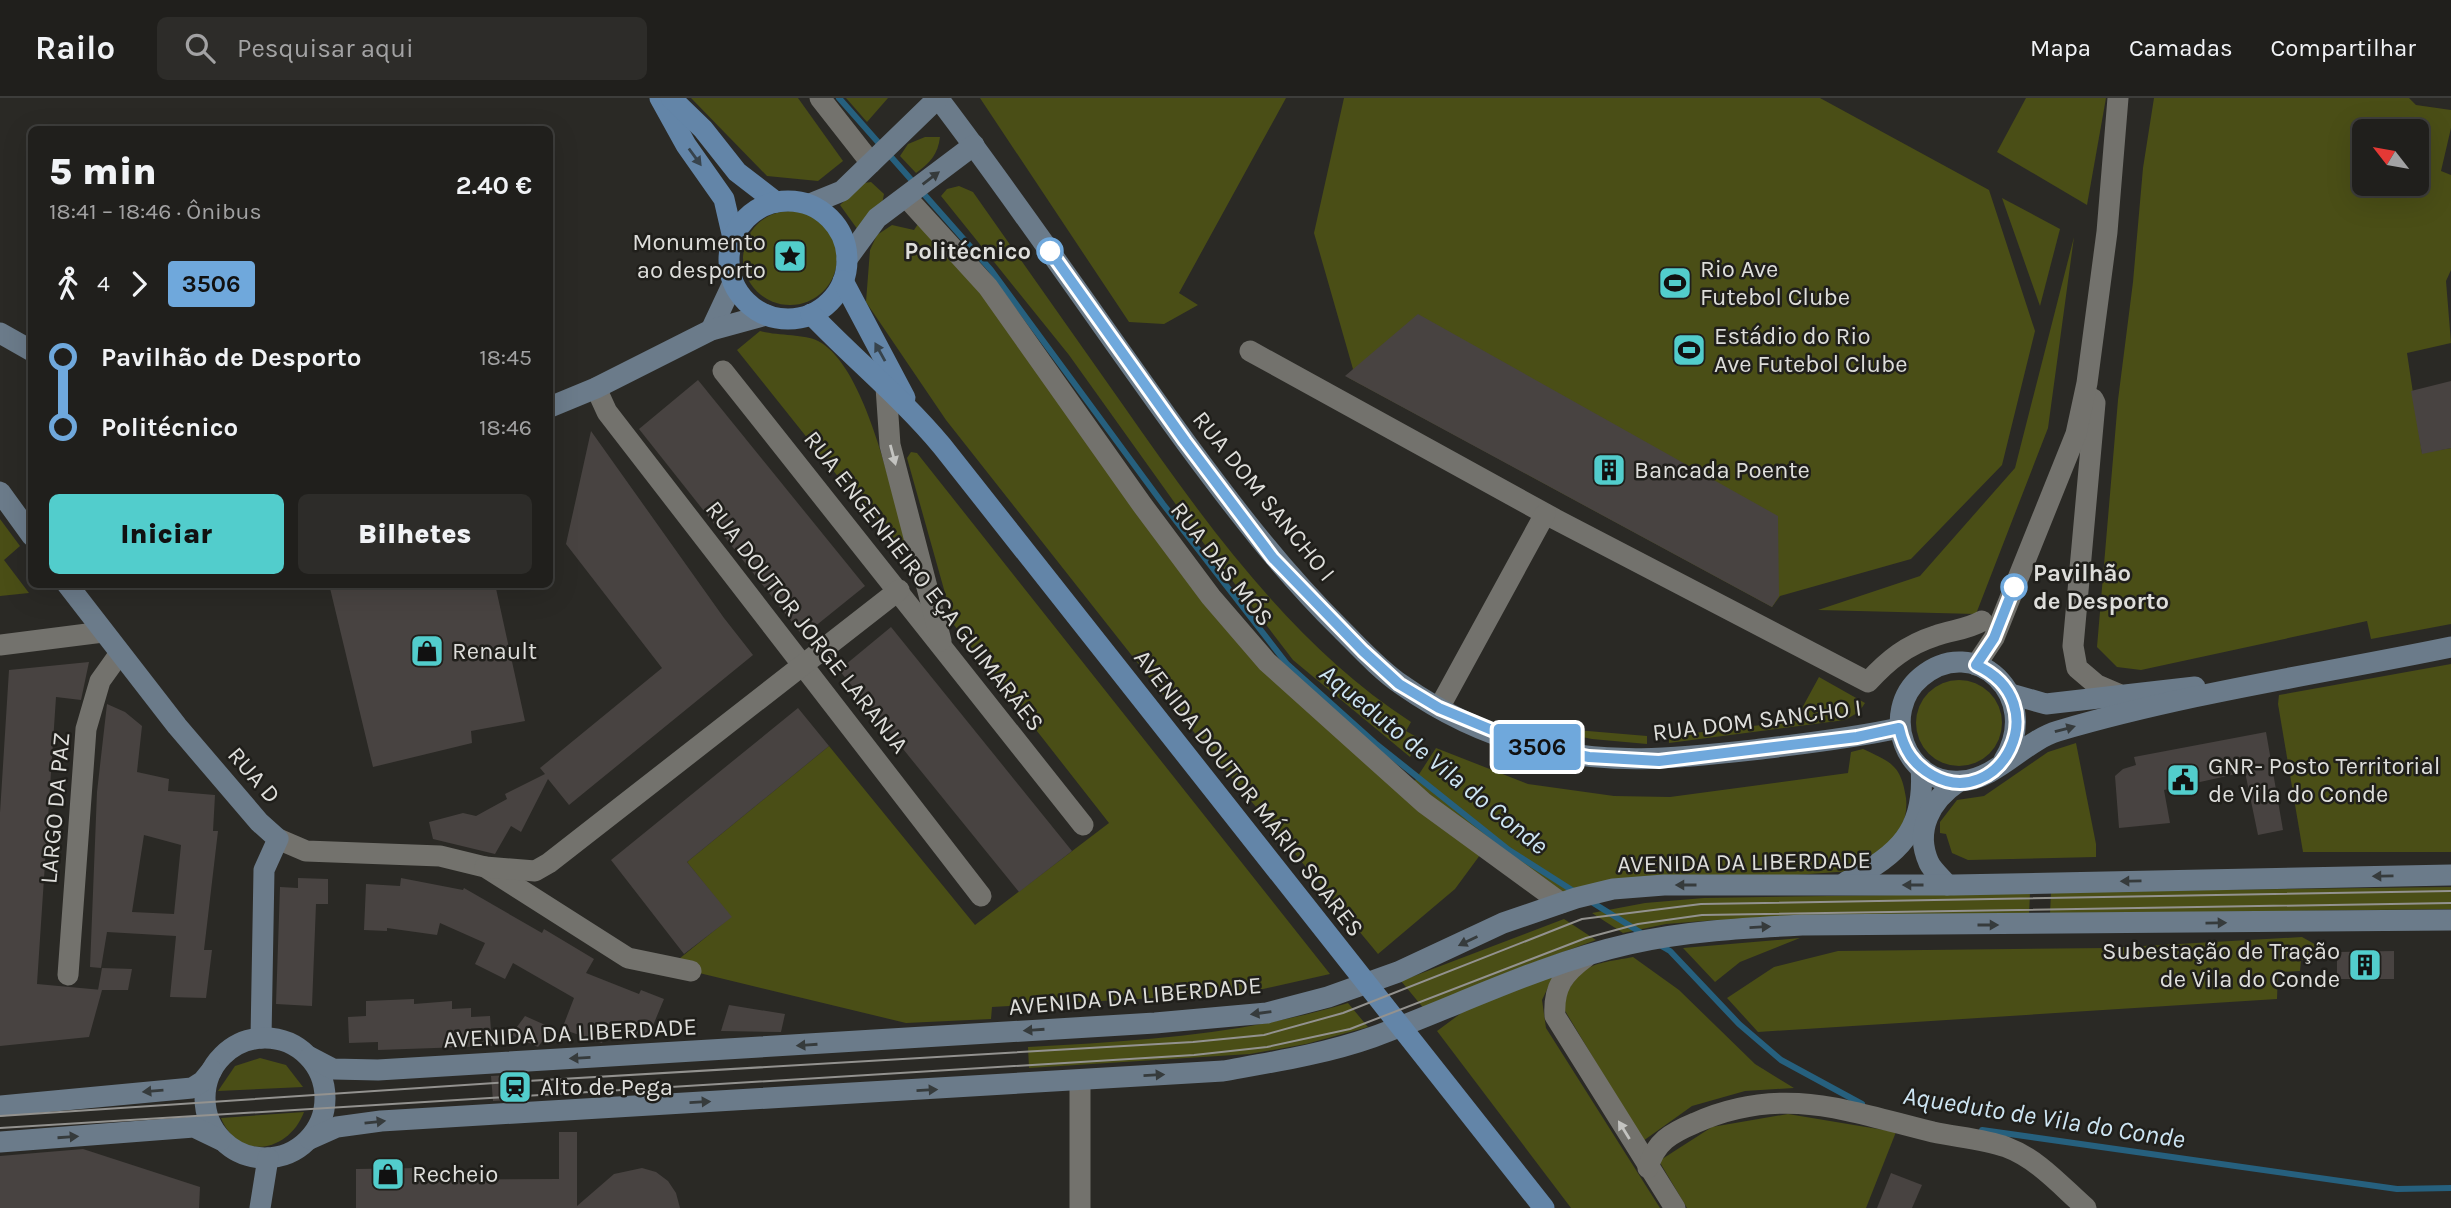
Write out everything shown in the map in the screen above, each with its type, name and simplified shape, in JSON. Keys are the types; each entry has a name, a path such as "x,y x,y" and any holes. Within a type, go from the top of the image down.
{"main road":[{"path":"660,98 687,145 724,199 733,237 729,268 733,283 741,296 766,315 789,318 811,314 824,306 843,281 847,258 844,241 836,226 824,213 810,204 776,201 737,172 703,129 671,98"},
{"path":"733,237 750,214 776,201"},
{"name":"AVENIDA DOUTOR MÁRIO SOARES","path":"843,281 913,412"},
{"name":"AVENIDA DOUTOR MÁRIO SOARES","path":"811,314 913,412 1544,1208"}],"street":[{"path":"820,98 871,163"},
{"name":"RUA DOM SANCHO I","path":"810,204 842,191 938,98 1157,403 1273,558 1363,651 1399,684 1439,708 1528,745 1589,757 1659,761 1857,737 1899,728"},
{"path":"2004,760 2013,745 2018,728 2017,711 2011,695 1990,672 1976,665 1994,638 2071,447 2086,389 2107,232 2118,98"},
{"path":"847,258 877,218 974,145"},
{"name":"RUA DAS MÓS","path":"905,197 988,287 1143,506 1212,597 1267,662 1424,803 1560,903"},
{"path":"711,330 733,283"},
{"path":"553,406 596,388 711,330 766,315"},
{"path":"0,333 28,349"},
{"path":"1250,351 1545,514 1868,682 1887,661 1904,649 1937,635 1965,630 1982,621"},
{"name":"RUA ENGENHEIRO EÇA GUIMARÃES","path":"723,371 1083,825"},
{"path":"886,387 890,445 926,573 943,648"},
{"name":"RUA DOUTOR JORGE LARANJA","path":"596,388 607,412 982,896"},
{"path":"2086,389 2095,403 2073,646 2077,668 2097,685 2118,694"},
{"path":"0,492 28,530"},
{"path":"1439,708 1545,514"},
{"name":"RUA D","path":"70,588 177,726 259,822 278,839 264,870 261,1038"},
{"path":"278,839 306,851 440,856 485,867 535,871 549,863 899,590"},
{"path":"0,645 103,632"},
{"path":"1947,885 1929,863 1923,831 1930,809 1942,793 1958,782 1983,776 2004,760 2055,732 2267,681 2451,647"},
{"name":"LARGO DA PAZ","path":"68,975 86,729 100,681 120,653"},
{"name":"RUA DOM SANCHO I","path":"1921,768 1903,743 1899,728 1901,709 1908,691 1921,676 1938,667 1957,663 1976,665"},
{"path":"2011,695 2046,704 2118,694 2267,681"},
{"path":"1921,768 1938,778 1958,782"},
{"path":"1842,884 1884,862 1913,828 1922,785 1921,768"},
{"path":"485,867 628,958 691,971"},
{"name":"AVENIDA DA LIBERDADE","path":"310,1057 333,1069 378,1070 1165,1022 1267,1013 1328,998 1398,972 1503,923 1560,903 1613,889 1664,885 1947,885 2451,875"},
{"path":"0,1142 194,1127 205,1129 234,1151 251,1157 268,1158 284,1156 310,1139 338,1127 381,1121 1223,1072 1325,1051 1371,1038 1590,955 1686,934 1803,925 2451,920"},
{"path":"1590,955 1567,971 1559,984 1554,1000 1555,1016 1675,1208"},
{"path":"0,1106 192,1088 203,1081 226,1053 242,1043 261,1038 281,1040 310,1057 320,1072 326,1100 318,1127 310,1139"},
{"path":"213,1068 205,1092 205,1105 208,1118 221,1140"},
{"path":"1080,1081 1080,1208"},
{"path":"1648,1168 1657,1145 1664,1139 1713,1115 1746,1105 1815,1103 2004,1146 2040,1167 2086,1208"},
{"path":"260,1208 268,1158"}],"green space":[{"path":"691,98 798,98 843,161 818,181 767,176"},
{"path":"846,98 888,98 867,122"},
{"path":"980,98 1286,98 1179,293 1198,305 1164,324 1129,322"},
{"name":"Estádio do Rio Ave Futebol Clube","path":"1344,98 1820,98 1989,190 2035,331 2002,465 1911,559 1780,596 1772,607 1349,378 1353,369 1314,233"},
{"path":"2026,98 2106,98 2087,205 1997,152"},
{"path":"2154,98 2409,98 2416,105 2451,110 2451,128 2441,171 2451,175 2451,270 2446,281 2451,343 2407,353 2422,453 2451,448 2451,624 2371,639 2367,621 2141,670 2117,667 2097,647 2118,400 2133,282 2143,168"},
{"path":"925,137 940,137 939,143 932,158 916,173 900,156 908,144"},
{"path":"871,182 884,194 882,204 858,230 840,205 864,183"},
{"path":"959,186 973,192 1185,492 1252,578 1327,656 1367,691 1411,722 1406,731 1420,739 1410,757 1293,660 1202,541 1069,355 941,196 947,189"},
{"path":"2002,198 2060,229 2040,306"},
{"path":"790,211 808,215 823,225 833,240 837,258 833,276 823,291 808,301 790,305 772,301 757,291 747,276 743,258 747,240 757,225 772,215"},
{"path":"918,224 980,289 1267,673 1406,799 1480,855 1455,889 1378,954 1159,690 946,420 866,302 870,250 877,235 892,225 914,230"},
{"path":"2074,237 2048,428 1976,614 1818,610 1920,576 2015,468"},
{"path":"760,331 818,341 835,354 849,375 862,401 884,461 905,540 895,548 737,350"},
{"path":"911,452 917,453 1330,974 1245,993 992,1007 991,1019 906,1023 691,971 674,963 731,917 687,862 829,746 975,925 1109,823 954,625 907,458"},
{"path":"0,519 20,546 4,560 29,593 0,596"},
{"path":"2451,664 2451,852 2303,852 2278,704 2279,695"},
{"path":"1819,677 1865,703 1859,712 1845,720 1669,743 1669,736 1795,721"},
{"path":"1951,680 1967,680 1990,692 1999,706 2002,723 1999,740 1990,754 1967,766 1951,766 1935,759 1923,747 1916,731 1916,715 1923,699 1935,687"},
{"path":"1548,723 1576,730 1647,736 1647,744 1592,739 1547,730"},
{"path":"2076,743 2096,844 2096,857 1968,860 1952,853 1946,834 1940,833 1940,822 1957,800 1984,796 2048,752"},
{"path":"1436,748 1528,784 1614,796 1670,797 1848,773 1851,752 1863,749 1888,762 1898,771 1904,787 1906,811 1898,833 1891,842 1851,871 1563,892 1496,847 1414,782"},
{"path":"2451,887 2451,909 2050,914 2051,892"},
{"path":"2030,893 2029,915 1716,920 1666,924 1623,933 1592,913 1645,903 1704,898"},
{"path":"1564,919 1596,940 1508,972 1425,1010 1401,981"},
{"path":"2302,937 2318,946 2313,959 2301,960 2300,971 2278,972 2277,999 1758,1032 1727,998 1774,967 1838,951 2108,948"},
{"path":"1800,938 1740,962 1715,982 1683,948"},
{"path":"1633,957 1679,990 1755,1064 1794,1088 1745,1091 1692,1106 1643,1141 1561,1004 1575,980 1588,968"},
{"path":"1554,975 1542,1000 1546,1028 1660,1208 1571,1208 1437,1031 1464,1011"},
{"path":"1348,1003 1368,1027 1306,1044 1250,1054 1029,1068 1028,1047 1190,1035 1269,1023"},
{"path":"260,1058 286,1065 303,1087 218,1091 235,1066"},
{"path":"304,1112 297,1126 287,1136 264,1147 239,1141 229,1132 221,1118"},
{"path":"1788,1114 1896,1132 1866,1208 1687,1208 1659,1161 1712,1127"}],"building":[{"name":"Bancada Poente","path":"1418,314 1778,516 1779,596 1772,607 1345,376"},
{"path":"698,380 865,586 803,636 639,429"},
{"path":"2451,381 2451,448 2422,454 2411,391"},
{"path":"591,431 753,655 569,805 548,779 521,832 511,826 495,854 433,839 429,822 463,813 476,816 507,799 505,794 545,774 540,768 662,668 566,544"},
{"name":"Renault","path":"330,588 496,588 525,721 471,731 472,743 373,767"},
{"path":"891,627 1072,851 1019,892 839,670"},
{"path":"89,662 81,700 56,697 37,984 102,990 89,1037 0,1046 0,813 9,670"},
{"path":"107,704 125,712 142,726 137,772 169,779 168,791 215,795 213,831 218,831 204,950 212,950 206,998 170,997 176,936 107,932 101,968 90,967 97,792","holes":["144,835 181,845 174,914 132,912"]},
{"path":"798,708 829,746 687,862 732,917 684,954 611,860"},
{"path":"2266,732 2283,830 2258,835 2245,772 2164,790 2170,823 2119,828 2115,776 2123,769 2136,765 2134,757"},
{"path":"298,878 328,879 328,904 316,904 312,1006 276,1004 280,887 298,888"},
{"path":"401,878 463,890 464,888 542,933 544,929 594,959 586,973 639,994 641,990 664,999 647,1040 609,1024 602,1043 562,1029 574,998 513,963 505,979 475,964 485,943 440,923 437,935 387,928 387,931 364,930 366,884 400,886"},
{"name":"Subestação de Tração de Vila do Conde","path":"2394,951 2394,979 2337,979 2337,952"},
{"path":"102,968 132,969 128,990 98,990"},
{"path":"414,999 414,1004 452,1001 452,1009 471,1008 471,1017 490,1016 492,1046 378,1050 378,1042 349,1043 348,1017 366,1016 366,1001"},
{"path":"729,1005 785,1014 781,1032 721,1031"},
{"path":"525,1016 552,1028 538,1047 511,1035"},
{"path":"527,1074 529,1099 493,1101 491,1076"},
{"name":"Recheio","path":"559,1132 577,1132 577,1206 614,1174 642,1168 656,1172 668,1181 676,1193 680,1208 356,1208 356,1169 420,1168 420,1180 559,1179"},
{"path":"83,1149 200,1187 199,1208 0,1208 0,1156"},
{"path":"1891,1173 1922,1185 1912,1208 1877,1208"}],"waterway":[{"name":"Aqueduto de Vila do Conde","path":"839,98 991,270 1163,504 1287,664 1375,743 1509,850 1575,892"},
{"name":"Aqueduto de Vila do Conde","path":"1590,901 1643,934"},
{"name":"Aqueduto de Vila do Conde","path":"1658,944 1670,951 1739,1024 1781,1060 1862,1104"},
{"name":"Aqueduto de Vila do Conde","path":"1982,1130 2397,1189 2451,1188"}],"tram line":[{"path":"0,1116 510,1082 1193,1042 1264,1035 1343,1013 1582,919 1701,904 2451,891"},
{"path":"0,1128 1194,1055 1267,1047 1350,1029 1586,938 1638,924 1702,915 2451,903"}],"bus line":[{"name":"3506","path":"1050,251 1230,503 1273,558 1318,607 1399,684 1439,708 1483,729 1528,745 1589,757 1659,761 1857,737 1899,728 1910,757 1921,768 1938,778 1958,782 1976,779 1991,772 2004,760 2013,745 2018,728 2017,711 2011,695 2002,682 1976,665 1994,638 2014,587"}],"place":[{"name":"Politécnico","path":"1050,251"},
{"name":"Monumento ao desporto","path":"790,256"},
{"name":"Rio Ave Futebol Clube","path":"1675,283"},
{"name":"Estádio do Rio Ave Futebol Clube","path":"1689,350"},
{"name":"Bancada Poente","path":"1609,470"},
{"name":"Pavilhão de Desporto","path":"2014,587"},
{"name":"Renault","path":"427,651"},
{"name":"GNR- Posto Territorial de Vila do Conde","path":"2183,780"},
{"name":"Subestação de Tração de Vila do Conde","path":"2365,965"},
{"name":"Alto de Pega","path":"515,1087"},
{"name":"Recheio","path":"388,1174"}]}
